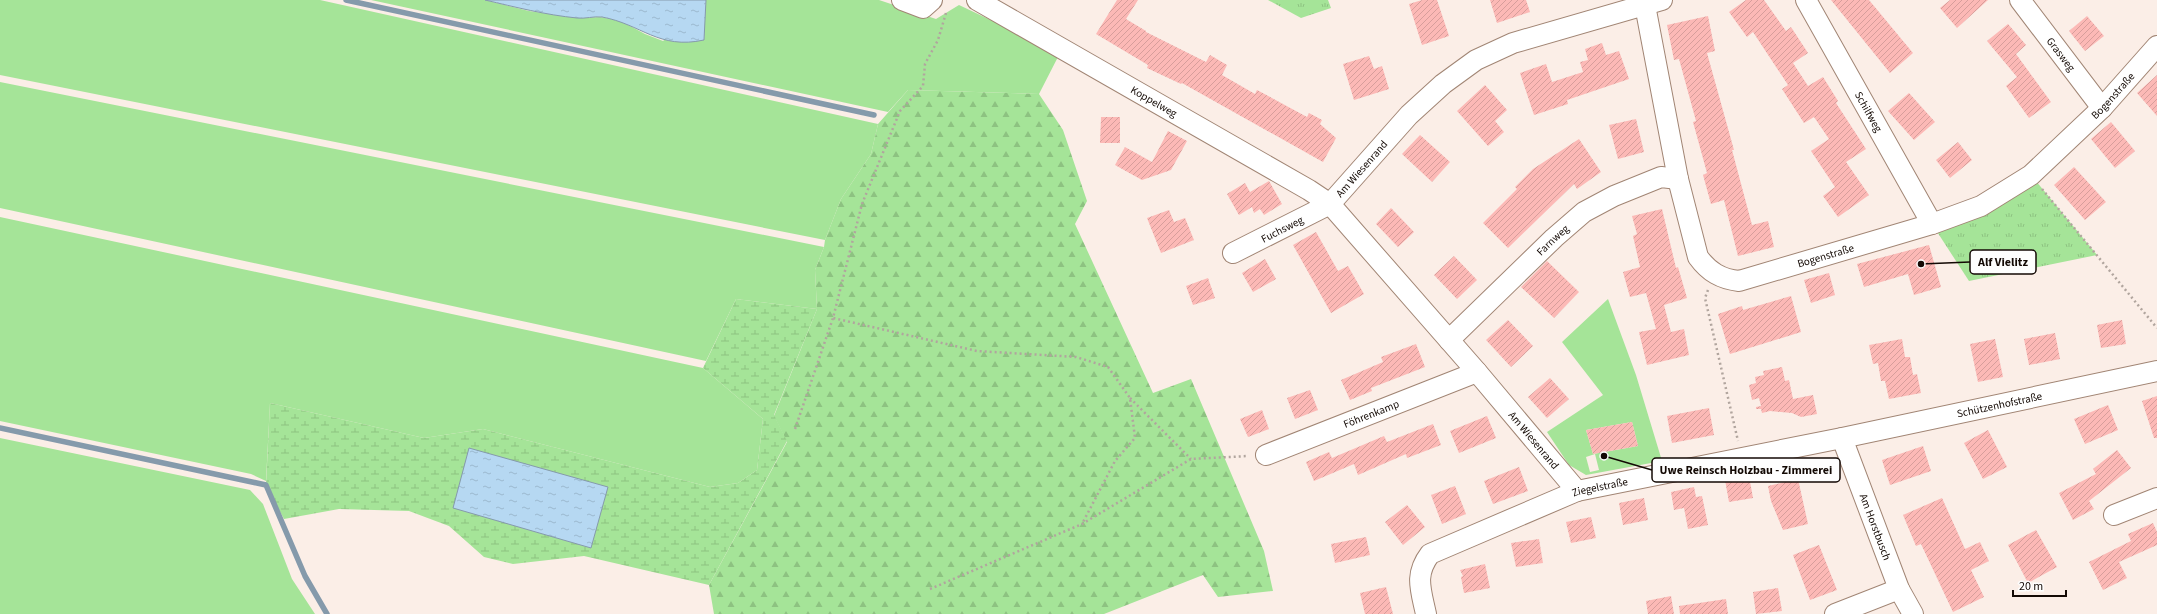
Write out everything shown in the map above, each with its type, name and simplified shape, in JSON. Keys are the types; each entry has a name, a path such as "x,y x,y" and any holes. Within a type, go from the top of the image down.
{"street":[{"path":"902,0 923,8 940,3"},
{"name":"Koppelweg","path":"977,0 1070,51 1302,186 1330,204"},
{"name":"Schilfweg","path":"1806,0 1932,224"},
{"name":"Grasweg","path":"2020,0 2102,108"},
{"name":"Am Wiesenrand","path":"1577,491 1477,372 1330,204 1409,115 1443,84 1476,60 1513,43 1650,2"},
{"name":"Bogenstraße","path":"1650,2 1678,179 1698,257 1705,266 1715,274 1725,279 1739,281 1932,224 1981,206 2031,175 2102,108 2157,46"},
{"name":"Farnweg","path":"1448,340 1554,238 1584,212 1614,196 1661,177 1678,179"},
{"name":"Fuchsweg","path":"1233,253 1330,204"},
{"name":"Schützenhofstraße","path":"1842,438 2157,370"},
{"name":"Föhrenkamp","path":"1266,455 1477,372"},
{"name":"Ziegelstraße","path":"1426,614 1420,581 1422,565 1430,554 1577,491 1842,438"},
{"name":"Am Horstbusch","path":"1842,438 1899,589 1913,614"},
{"path":"2114,515 2157,498"},
{"path":"1835,614 1899,589"}],"path":[{"path":"796,430 833,318 862,204 900,111 923,86 925,64 938,40 940,3"},
{"path":"2031,175 2157,328"},
{"path":"1715,274 1705,298 1742,457"},
{"path":"833,318 977,351 1076,357 1108,367 1130,398 1191,459"},
{"path":"1082,524 1114,460 1134,438 1130,398"},
{"path":"930,589 1082,524 1191,459 1266,455"}],"green space":[{"path":"0,0 320,0 878,124 871,154 841,199 825,240 0,75"},
{"path":"371,0 485,0 529,11 579,18 600,17 621,21 645,34 663,41 706,5 706,0 879,0 936,19 959,5 1060,53 1039,94 908,90 888,112"},
{"path":"1268,0 1328,0 1331,8 1301,18"},
{"path":"0,82 824,247 815,270 817,309 736,299 706,361 0,208"},
{"path":"908,90 1039,94 1063,130 1087,201 1075,224 1153,393 1191,379 1264,551 1273,591 1218,597 1203,575 1104,614 714,614 709,585 787,442 774,416 817,309 815,270 824,247 825,240 841,199 871,154 878,124"},
{"path":"2031,175 2097,255 1969,281 1932,224"},
{"path":"0,217 703,368 763,419 757,470 738,483 710,487 483,429 424,438 270,403 266,481 251,474 0,421"},
{"path":"736,299 817,309 774,415 787,441 709,585 584,556 513,564 484,557 449,526 409,511 339,509 284,519 266,485 270,403 424,438 483,429 710,487 738,483 757,470 763,419 703,368"},
{"path":"1608,299 1636,375 1662,461 1586,475 1569,465 1547,432 1603,395 1562,342","holes":["1632,422 1638,446 1593,454 1586,430","1595,454 1599,470 1590,472 1586,457"]},
{"path":"0,438 250,490 263,504 292,579 315,614 0,614"}],"water":[{"path":"485,0 706,0 704,40 675,42 651,35 616,20 602,17 565,17"},
{"path":"469,448 608,487 591,548 453,508"}],"building":[{"path":"1117,0 1138,0 1126,19 1146,32 1206,62 1210,55 1227,65 1222,75 1255,94 1257,90 1307,117 1309,113 1322,120 1320,124 1336,138 1323,162 1182,83 1181,84 1147,68 1148,65 1096,34"},
{"path":"1422,0 1437,0 1449,36 1422,45 1409,4"},
{"path":"1490,0 1526,0 1530,12 1497,23"},
{"path":"1746,0 1764,0 1786,31 1791,27 1808,53 1793,63 1808,86 1823,77 1838,101 1836,103 1866,149 1846,162 1869,195 1838,217 1823,196 1835,187 1811,151 1829,139 1814,117 1804,123 1782,89 1788,85 1753,32 1747,37 1729,12"},
{"path":"1831,0 1869,0 1913,53 1890,73"},
{"path":"1950,0 1988,0 1957,28 1940,8"},
{"path":"1708,16 1715,51 1707,53 1734,150 1732,150 1752,225 1768,221 1774,247 1738,256 1724,200 1711,204 1703,175 1707,173 1693,122 1696,121 1679,59 1674,60 1667,25"},
{"path":"2087,16 2104,36 2085,51 2069,31"},
{"path":"2008,24 2026,45 2016,54 2051,102 2029,118 2006,86 2017,77 1987,41"},
{"path":"1602,43 1606,55 1619,51 1629,79 1567,100 1568,104 1534,115 1520,73 1546,64 1552,82 1583,72 1580,62 1588,60 1585,49"},
{"path":"1369,56 1374,69 1382,66 1389,89 1354,100 1343,64"},
{"path":"2157,75 2157,116 2137,93"},
{"path":"1485,85 1507,110 1495,121 1504,132 1488,146 1457,111"},
{"path":"1909,93 1935,122 1914,140 1888,111"},
{"path":"1101,117 1120,117 1120,143 1100,143"},
{"path":"1636,119 1644,152 1618,159 1609,125"},
{"path":"2111,122 2135,151 2115,168 2091,139"},
{"path":"1168,131 1187,141 1171,170 1142,180 1115,165 1125,147 1152,162"},
{"path":"1420,135 1450,162 1432,182 1402,154"},
{"path":"1579,139 1601,172 1577,189 1574,184 1508,248 1483,223 1517,189 1515,187 1533,169"},
{"path":"1958,142 1972,160 1950,178 1936,160"},
{"path":"2074,167 2106,202 2085,220 2054,185"},
{"path":"1269,181 1282,204 1264,215 1260,209 1254,213 1252,207 1239,215 1227,194 1245,183 1250,192"},
{"path":"1391,208 1414,232 1398,247 1376,224"},
{"path":"1662,209 1676,268 1678,267 1687,298 1664,305 1671,332 1684,329 1689,355 1647,365 1639,332 1656,329 1646,293 1630,297 1623,272 1640,267 1633,236 1637,234 1632,216"},
{"path":"1169,210 1174,222 1185,218 1194,240 1161,253 1147,218"},
{"path":"1316,232 1338,271 1348,266 1364,294 1331,313 1293,245"},
{"path":"1929,245 1941,287 1914,295 1908,274 1864,287 1857,264"},
{"path":"1454,256 1477,280 1457,299 1434,275"},
{"path":"1265,259 1276,279 1253,292 1242,273"},
{"path":"1547,261 1579,292 1554,318 1521,287"},
{"path":"1829,273 1835,295 1811,303 1804,280"},
{"path":"1208,278 1215,298 1193,305 1186,286"},
{"path":"1791,296 1801,332 1730,354 1718,314 1742,306 1743,310"},
{"path":"1508,320 1533,346 1511,367 1486,340"},
{"path":"2122,320 2126,344 2101,348 2097,325"},
{"path":"2055,333 2060,359 2029,365 2024,339"},
{"path":"1902,339 1905,357 1910,357 1913,375 1917,374 1921,393 1889,399 1885,381 1881,381 1878,363 1873,364 1869,345"},
{"path":"1995,339 2003,377 1978,382 1970,344"},
{"path":"1416,344 1425,367 1371,388 1372,391 1350,400 1341,380 1383,362 1381,357"},
{"path":"1782,367 1785,381 1789,380 1793,399 1813,395 1817,414 1801,417 1792,413 1770,411 1762,413 1761,409 1756,409 1756,407 1761,406 1759,398 1752,400 1749,385 1756,383 1755,377 1764,375 1763,371"},
{"path":"1550,378 1569,399 1547,418 1528,397"},
{"path":"1310,390 1318,410 1295,419 1287,398"},
{"path":"2157,396 2157,438 2154,438 2142,401"},
{"path":"2108,405 2118,430 2085,444 2074,419"},
{"path":"1709,408 1714,435 1672,443 1667,416"},
{"path":"1262,410 1269,429 1248,437 1240,419"},
{"path":"1487,416 1496,438 1459,453 1450,431"},
{"path":"1632,422 1638,446 1593,454 1586,430"},
{"path":"1433,424 1441,445 1407,458 1406,454 1358,475 1354,464 1314,481 1306,462 1329,452 1332,458 1384,436 1387,442"},
{"path":"1988,430 2007,467 1983,479 1964,443"},
{"path":"1923,446 1931,471 1890,485 1882,460"},
{"path":"2117,450 2131,468 2089,501 2094,509 2073,520 2059,493 2096,474 2093,469"},
{"path":"1519,467 1528,491 1493,504 1484,481"},
{"path":"1749,476 1753,498 1729,502 1725,480"},
{"path":"1798,479 1808,524 1783,530 1771,501 1768,486"},
{"path":"1455,486 1466,514 1442,524 1431,495"},
{"path":"1694,487 1696,497 1702,496 1708,525 1688,529 1684,508 1674,510 1671,492"},
{"path":"1644,498 1648,520 1623,525 1619,503"},
{"path":"1942,498 1965,549 1980,542 1989,561 1971,570 1984,597 1953,612 1921,544 1916,546 1903,515"},
{"path":"1407,505 1425,527 1403,545 1385,522"},
{"path":"1591,517 1596,538 1571,543 1566,522"},
{"path":"2153,523 2157,532 2157,545 2119,562 2127,578 2103,590 2089,562 2131,541 2128,534"},
{"path":"2036,530 2057,567 2028,583 2008,545"},
{"path":"1366,537 1370,555 1335,563 1331,544"},
{"path":"1539,539 1543,563 1516,567 1511,543"},
{"path":"1819,545 1837,590 1810,600 1793,555"},
{"path":"1485,564 1490,588 1464,593 1461,577 1463,576 1460,570"},
{"path":"1386,587 1393,614 1365,614 1360,593"},
{"path":"1778,588 1782,611 1756,614 1753,592"},
{"path":"1671,596 1674,614 1648,614 1646,601"},
{"path":"1726,599 1728,614 1680,614 1679,606"}],"waterway":[{"path":"346,0 874,115"},
{"path":"0,428 266,485 305,576 327,614"}],"place":[{"name":"Alf Vielitz","path":"1921,264"},
{"name":"Uwe Reinsch Holzbau - Zimmerei","path":"1604,456"}]}
